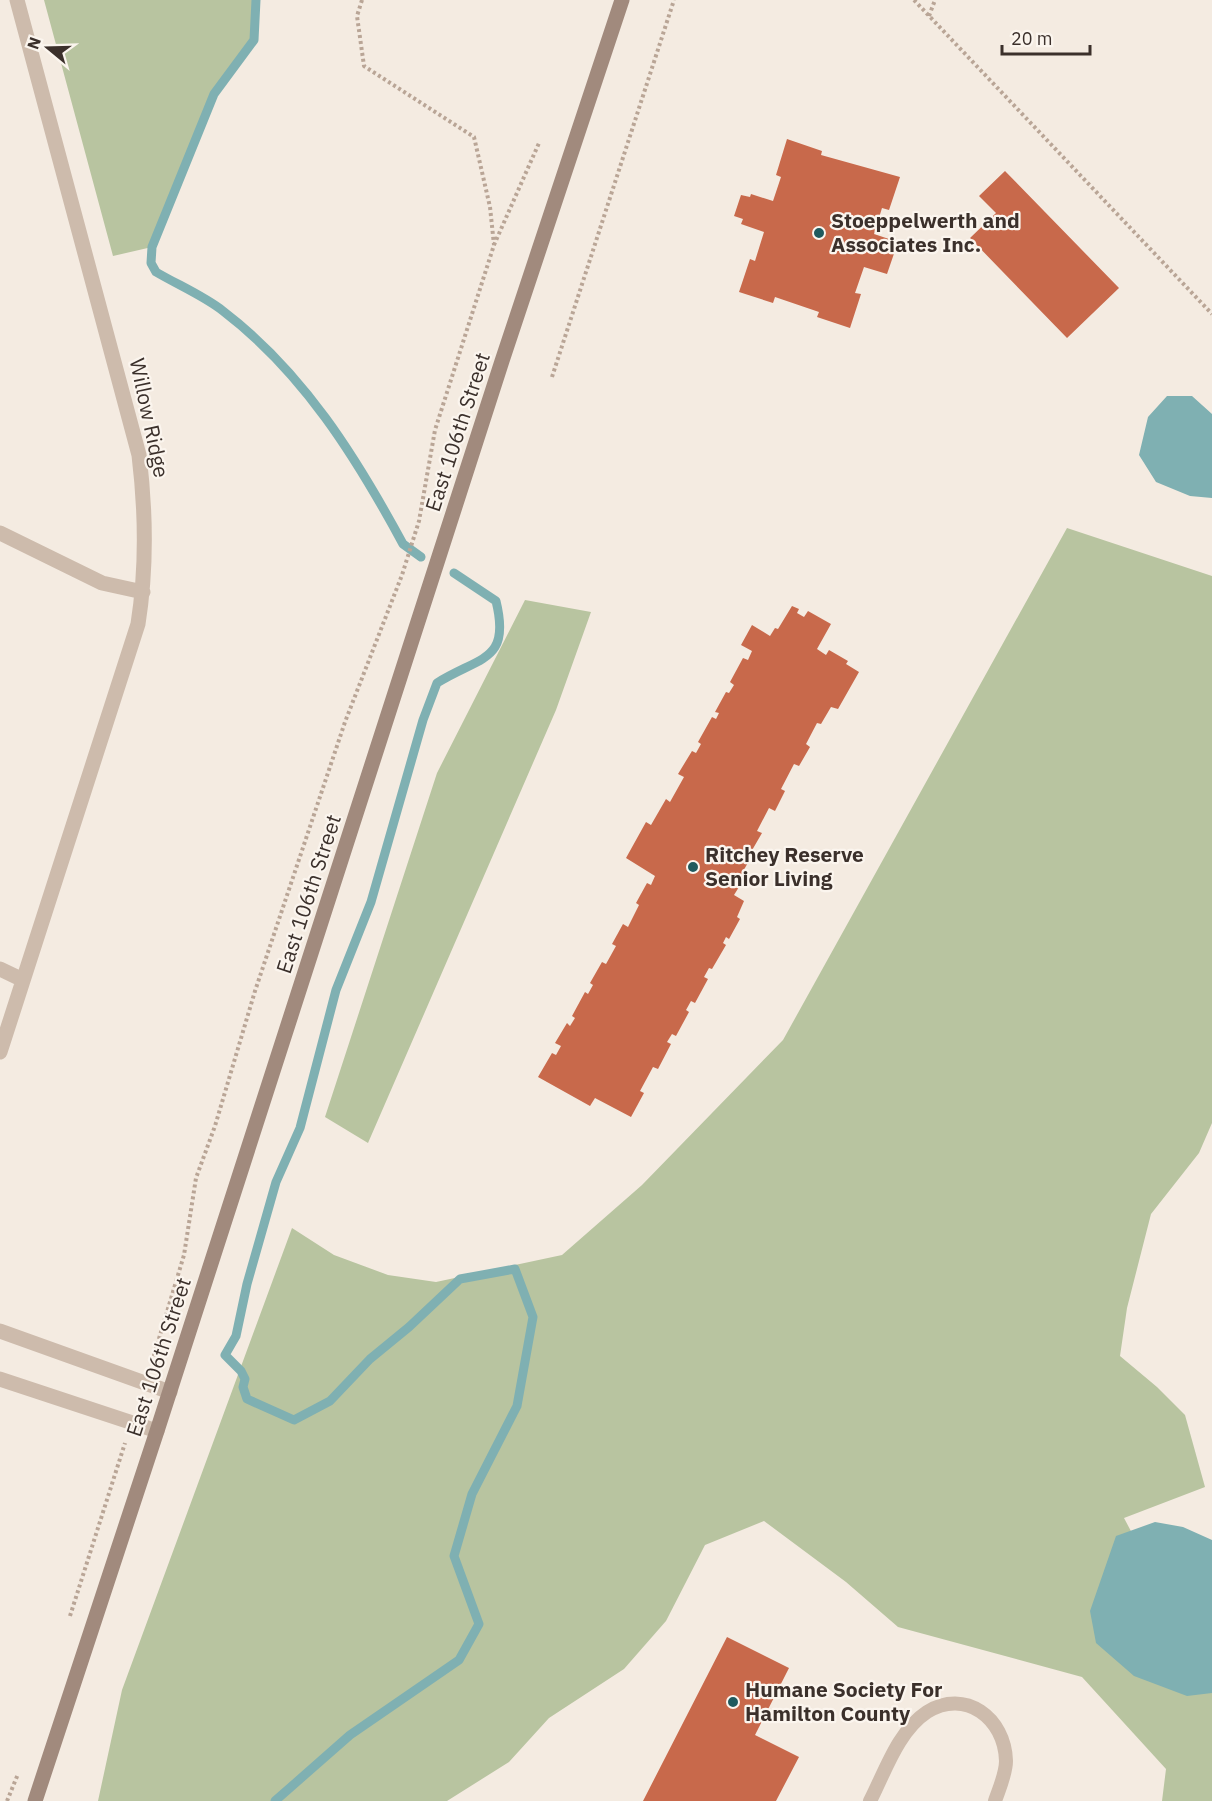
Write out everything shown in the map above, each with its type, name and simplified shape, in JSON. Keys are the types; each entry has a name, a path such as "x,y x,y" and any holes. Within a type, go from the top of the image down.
{"main road":[{"name":"East 106th Street","path":"35,1801 622,0"}],"street":[{"name":"Willow Ridge","path":"0,1052 138,624 143,592 146,513 140,455 17,0"},
{"path":"0,533 102,583 143,592"},
{"path":"0,969 23,980"},
{"path":"0,1331 170,1392"},
{"path":"0,1379 157,1431"}],"lane":[{"path":"870,1801 901,1740 913,1724 926,1713 945,1704 966,1705 982,1711 993,1720 1000,1733 1006,1761 995,1801"}],"path":[{"path":"362,0 357,16 364,66 474,137 490,207 494,245"},
{"path":"552,377 674,0"},
{"path":"914,0 1212,314"},
{"path":"929,16 935,0"},
{"path":"146,1383 184,1255 196,1178 215,1126 255,991 345,722 402,575 419,521 435,430 494,245 539,143"},
{"path":"69,1619 132,1423"},
{"path":"7,1801 19,1771"}],"green space":[{"path":"44,0 258,0 254,40 214,94 152,247 113,256"},
{"path":"1067,528 1212,576 1212,1123 1199,1153 1151,1214 1127,1308 1120,1356 1157,1387 1185,1415 1205,1487 1124,1518 1178,1620 1212,1640 1212,1801 1162,1801 1166,1769 1082,1677 898,1627 846,1582 764,1521 705,1545 666,1621 624,1669 549,1718 509,1762 447,1801 98,1801 122,1690 292,1228 334,1255 388,1275 436,1282 562,1255 642,1185 783,1040"},
{"path":"525,600 591,612 556,710 368,1143 325,1117 437,773"}],"water":[{"path":"1167,396 1192,396 1212,414 1212,498 1190,496 1156,482 1139,455 1148,417"},
{"path":"1155,1522 1183,1527 1212,1540 1212,1693 1187,1696 1134,1676 1096,1643 1090,1611 1116,1536"}],"building":[{"name":"Stoeppelwerth and Associates Inc.","path":"787,139 822,151 821,155 900,177 889,210 882,208 874,234 898,242 887,274 864,267 855,293 861,294 850,328 817,317 819,312 775,297 773,303 739,292 750,259 755,261 764,232 741,224 743,219 734,216 741,195 750,197 751,194 773,201 781,177 776,175"},
{"path":"1005,171 1119,288 1067,338 970,238 996,213 979,196"},
{"name":"Ritchey Reserve Senior Living","path":"792,606 799,609 797,613 804,617 808,611 831,624 817,649 826,655 829,650 848,661 846,664 859,672 838,709 831,707 821,724 817,723 806,744 810,747 799,766 794,764 781,789 785,791 775,811 769,808 757,831 762,833 751,852 747,850 744,857 750,859 741,875 744,879 734,895 744,901 737,917 740,919 729,939 726,937 723,943 726,945 712,969 709,968 704,977 708,979 695,1003 691,1001 686,1010 689,1012 676,1036 672,1034 667,1042 671,1044 658,1069 653,1067 640,1091 644,1093 631,1117 595,1098 590,1106 538,1077 552,1053 556,1055 561,1046 555,1043 567,1023 570,1026 575,1018 572,1016 585,992 588,994 593,985 590,983 602,962 606,964 616,946 612,944 623,924 628,927 639,905 636,903 647,883 651,885 655,876 626,858 646,822 651,825 666,799 670,802 684,777 678,774 692,751 696,753 701,744 698,742 712,717 716,719 719,713 715,712 726,692 729,693 734,685 730,682 743,658 748,660 752,651 741,645 752,625 770,636 775,628 778,629"},
{"name":"Humane Society For Hamilton County","path":"727,1637 789,1668 755,1735 799,1757 776,1801 643,1801"}],"waterway":[{"path":"256,0 254,40 214,94 152,247 151,263 156,272 223,311 278,361 303,389 346,448 403,544 421,557"},
{"path":"275,1801 350,1735 459,1660 479,1624 454,1556 472,1494 517,1406 533,1317 515,1269 460,1279 409,1327 370,1359 330,1401 294,1420 247,1399 243,1387 245,1379 241,1371 225,1355 236,1336 247,1284 276,1182 300,1128 336,990 371,902 423,720 437,683 488,655 495,647 499,636 500,621 496,601 454,573"}],"place":[{"name":"Stoeppelwerth and Associates Inc.","path":"819,233"},
{"name":"Ritchey Reserve Senior Living","path":"693,867"},
{"name":"Humane Society For Hamilton County","path":"733,1702"}]}
